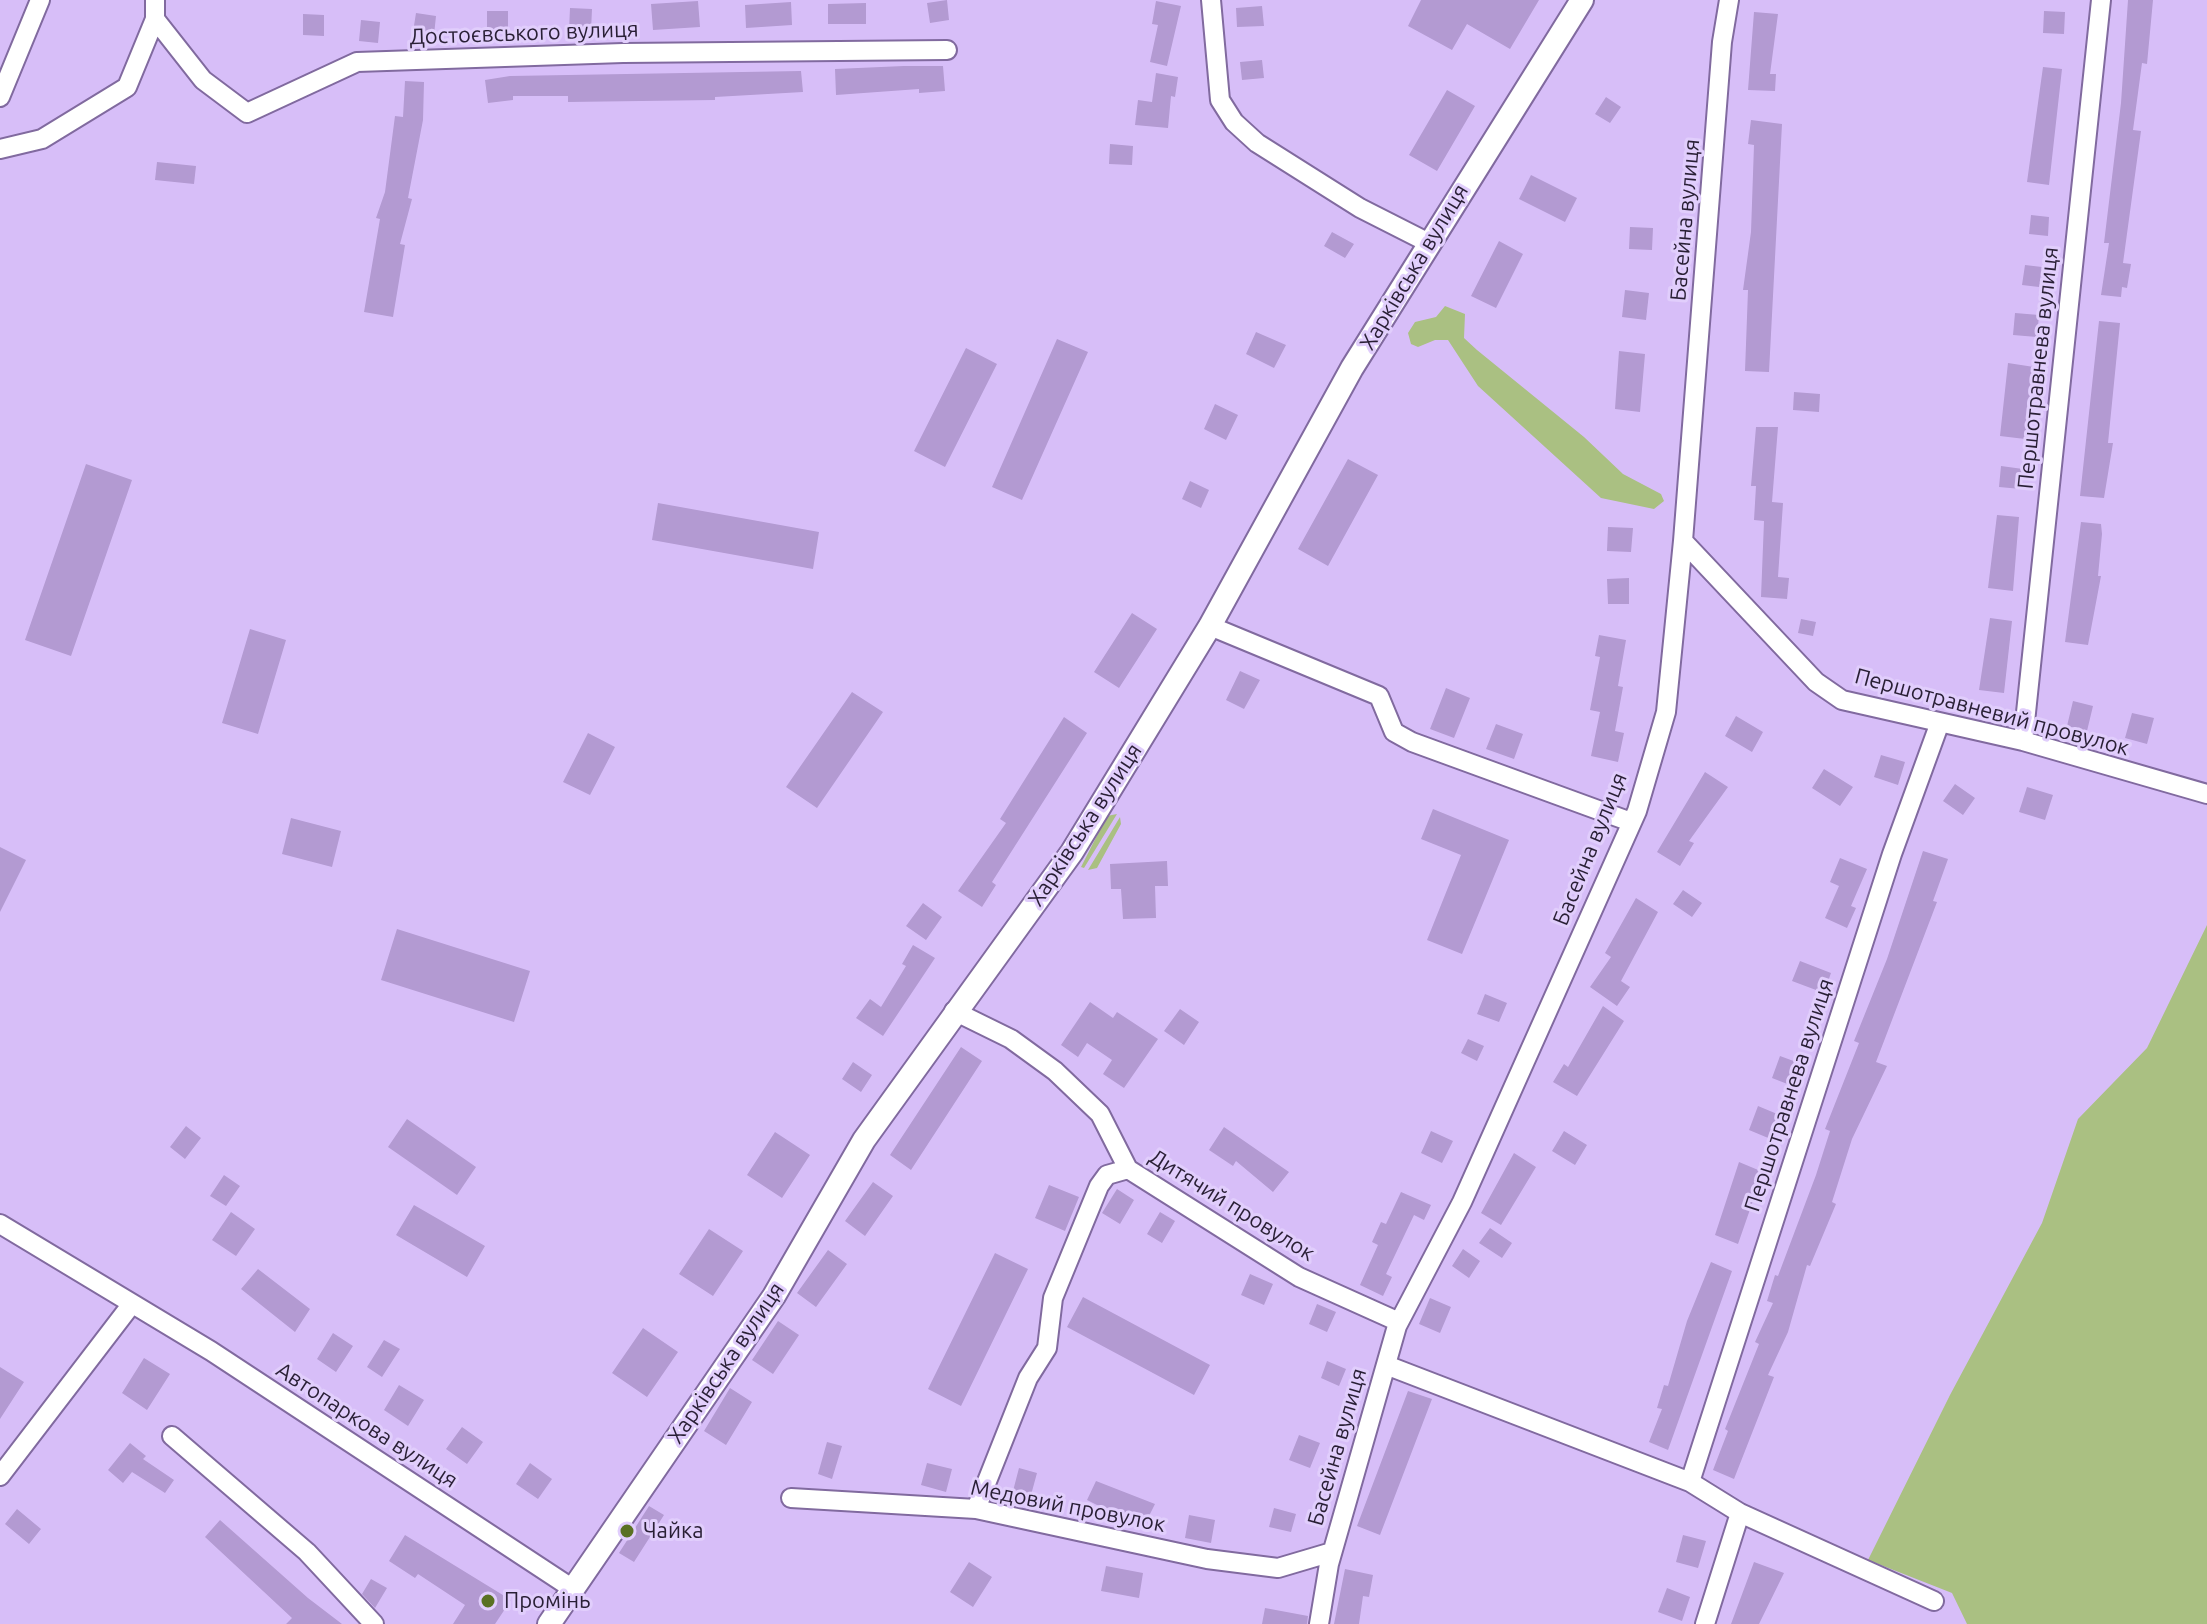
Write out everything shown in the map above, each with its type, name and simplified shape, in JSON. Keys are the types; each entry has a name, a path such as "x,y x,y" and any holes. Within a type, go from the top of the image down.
{"main road":[{"name":"Харківська вулиця","path":"549,1624 774,1296 864,1140 954,1011 1072,852 1210,626 1352,368 1582,0"}],"street":[{"path":"0,97 40,0"},
{"path":"0,149 42,139 127,87 155,19 155,0"},
{"path":"1211,0 1220,100 1234,122 1257,143 1360,208 1429,243"},
{"name":"Басейна вулиця","path":"1319,1624 1332,1552 1399,1322 1462,1202 1631,822 1666,712 1683,541 1722,42 1729,0"},
{"name":"Першотравнева вулиця","path":"2023,741 2101,0"},
{"name":"Достоєвського вулиця","path":"155,19 203,80 247,113 357,62 623,53 947,50"},
{"name":"Першотравневий провулок","path":"1683,541 1816,682 1842,700 1939,725 2023,741 2207,794"},
{"path":"1210,626 1379,696 1394,732 1412,742 1631,822"},
{"name":"Першотравнева вулиця","path":"1690,1482 1892,854 1939,725"},
{"name":"Дитячий провулок","path":"954,1011 1011,1039 1055,1071 1100,1114 1128,1169 1299,1277 1399,1322"},
{"path":"976,1509 1028,1378 1047,1348 1053,1298 1099,1186 1107,1175 1128,1169"},
{"name":"Автопаркова вулиця","path":"0,1224 211,1351 573,1589"},
{"path":"0,1476 131,1305"},
{"path":"1386,1365 1690,1482 1740,1513 1934,1601"},
{"path":"172,1436 307,1552 374,1624"},
{"name":"Медовий провулок","path":"791,1498 976,1509 1207,1559 1278,1568 1332,1552"},
{"path":"1705,1624 1740,1513"}],"green space":[{"path":"1445,306 1465,314 1464,338 1477,350 1584,437 1623,474 1661,494 1664,501 1654,509 1601,498 1478,386 1448,340 1435,340 1418,347 1411,344 1408,333 1415,322 1436,317"},
{"path":"1117,814 1084,868 1081,867 1107,816"},
{"path":"1120,817 1121,824 1097,868 1088,870"},
{"path":"2207,925 2207,1624 1967,1624 1952,1593 1868,1560 1950,1395 2042,1223 2078,1119 2147,1048"}],"building":[{"path":"947,0 949,20 930,23 927,3"},
{"path":"1421,0 1539,0 1510,49 1467,24 1452,50 1408,26"},
{"path":"2128,0 2153,0 2147,64 2142,63 2133,130 2141,131 2123,263 2131,264 2127,288 2122,287 2121,297 2101,295 2109,243 2104,243 2121,103"},
{"path":"698,1 700,27 653,30 651,4"},
{"path":"1156,1 1181,6 1167,66 1150,62 1158,25 1152,24"},
{"path":"791,2 792,25 746,28 745,5"},
{"path":"866,3 866,24 828,24 828,4"},
{"path":"1262,6 1264,26 1237,27 1236,8"},
{"path":"570,8 592,9 591,31 569,31"},
{"path":"487,11 508,11 508,33 487,32"},
{"path":"2044,11 2065,12 2064,34 2043,33"},
{"path":"1754,12 1778,14 1770,74 1776,74 1775,91 1748,90"},
{"path":"416,13 436,16 434,35 413,32"},
{"path":"303,14 324,15 324,36 303,35"},
{"path":"361,20 380,22 378,43 359,41"},
{"path":"1262,60 1264,78 1242,80 1240,62"},
{"path":"943,66 945,91 919,93 919,89 836,95 835,69"},
{"path":"2043,67 2062,69 2049,185 2027,182"},
{"path":"801,71 803,92 715,97 715,100 568,102 568,96 513,96 513,100 488,103 485,80 510,76"},
{"path":"1156,73 1178,77 1175,97 1171,96 1168,128 1135,125 1138,100 1152,102"},
{"path":"405,81 424,82 423,120 408,198 412,199 400,244 405,245 393,317 364,312 380,219 376,218 385,192 395,116 403,117"},
{"path":"1447,90 1475,106 1437,171 1409,155"},
{"path":"1606,97 1621,107 1610,123 1595,114"},
{"path":"1751,120 1782,124 1769,372 1745,371 1748,290 1743,290 1751,232 1754,145 1748,144"},
{"path":"1110,144 1133,146 1132,165 1109,164"},
{"path":"157,162 196,166 194,184 155,180"},
{"path":"1531,175 1577,198 1565,222 1519,199"},
{"path":"2031,215 2049,217 2048,236 2029,234"},
{"path":"1630,227 1653,228 1652,250 1629,249"},
{"path":"1332,232 1354,244 1345,258 1324,246"},
{"path":"1499,241 1523,254 1496,308 1471,296"},
{"path":"2025,265 2042,267 2039,287 2022,285"},
{"path":"1625,290 1649,293 1646,320 1622,317"},
{"path":"2015,313 2039,315 2037,337 2013,335"},
{"path":"2099,321 2120,323 2108,443 2113,443 2104,498 2080,496"},
{"path":"1256,332 1286,345 1274,368 1246,354"},
{"path":"1057,339 1088,352 1022,500 992,487"},
{"path":"966,348 997,364 945,467 914,451"},
{"path":"1619,351 1645,354 1640,412 1615,409"},
{"path":"2008,363 2034,367 2025,439 2000,436"},
{"path":"1794,392 1820,394 1819,412 1793,410"},
{"path":"1215,404 1238,415 1226,440 1204,429"},
{"path":"1756,427 1778,427 1772,502 1783,503 1778,577 1789,578 1787,599 1761,597 1764,521 1754,520 1756,486 1751,486"},
{"path":"1348,459 1378,475 1328,566 1298,549"},
{"path":"86,464 132,480 71,656 25,640"},
{"path":"2001,466 2023,469 2021,489 1999,487"},
{"path":"1190,481 1209,490 1201,508 1182,499"},
{"path":"658,503 819,532 813,569 652,540"},
{"path":"1997,515 2019,517 2013,591 1988,588"},
{"path":"2081,522 2101,524 2102,534 2098,576 2101,576 2088,645 2065,642"},
{"path":"1608,527 1633,528 1631,552 1607,551"},
{"path":"1629,578 1629,604 1608,604 1607,579"},
{"path":"1132,613 1157,629 1119,688 1094,672"},
{"path":"1990,618 2012,621 2004,693 1979,690"},
{"path":"1801,619 1816,622 1813,636 1798,633"},
{"path":"250,629 286,640 258,734 222,723"},
{"path":"1599,635 1626,640 1618,686 1623,687 1615,731 1624,733 1618,762 1591,756 1600,712 1590,710 1600,657 1595,656"},
{"path":"1240,671 1260,680 1244,709 1226,700"},
{"path":"1446,688 1470,698 1454,738 1430,729"},
{"path":"852,692 883,712 817,808 786,787"},
{"path":"2073,701 2093,706 2087,731 2067,726"},
{"path":"2132,713 2154,718 2147,744 2125,738"},
{"path":"1736,716 1763,732 1752,752 1725,736"},
{"path":"1064,717 1087,733 992,882 996,885 982,907 958,891 1006,823 1000,819"},
{"path":"1496,724 1523,734 1514,759 1486,749"},
{"path":"588,733 615,747 590,795 563,782"},
{"path":"1881,755 1905,762 1898,785 1874,777"},
{"path":"1824,769 1853,787 1840,806 1812,788"},
{"path":"1705,772 1728,787 1689,841 1694,843 1680,866 1657,852"},
{"path":"1955,784 1975,798 1963,815 1943,801"},
{"path":"2027,787 2053,795 2045,820 2019,812"},
{"path":"1433,809 1509,840 1462,954 1427,940 1461,855 1421,839"},
{"path":"291,818 341,831 332,867 282,854"},
{"path":"0,847 26,860 0,912"},
{"path":"1923,851 1948,859 1933,901 1937,902 1876,1062 1887,1066 1852,1139 1832,1202 1836,1204 1810,1266 1807,1265 1788,1332 1768,1375 1774,1377 1734,1479 1713,1470 1728,1431 1725,1429 1759,1344 1755,1342 1773,1303 1767,1301 1775,1275 1778,1276 1816,1175 1830,1131 1825,1129 1859,1043 1854,1041 1887,959"},
{"path":"1840,858 1867,869 1851,906 1856,908 1847,928 1825,918 1839,886 1830,882"},
{"path":"1167,861 1168,886 1155,886 1156,918 1123,919 1121,889 1111,889 1110,864"},
{"path":"1683,890 1702,903 1692,917 1673,904"},
{"path":"1636,898 1658,912 1621,981 1630,987 1617,1006 1590,987 1611,957 1605,953"},
{"path":"923,903 942,917 926,940 906,926"},
{"path":"397,929 530,971 514,1022 381,980"},
{"path":"913,945 935,958 883,1036 856,1018 870,999 881,1007 906,966 902,964"},
{"path":"1800,961 1831,973 1824,993 1792,981"},
{"path":"1485,994 1507,1003 1499,1022 1477,1014"},
{"path":"1090,1002 1113,1018 1117,1012 1158,1039 1124,1088 1103,1074 1112,1060 1087,1043 1078,1057 1061,1045"},
{"path":"1603,1006 1624,1021 1577,1096 1553,1082 1564,1064 1568,1067"},
{"path":"1180,1009 1199,1022 1184,1045 1164,1031"},
{"path":"1468,1039 1484,1046 1477,1061 1461,1053"},
{"path":"961,1047 982,1061 911,1170 890,1155"},
{"path":"1780,1056 1799,1063 1790,1085 1772,1078"},
{"path":"853,1062 872,1075 861,1092 842,1079"},
{"path":"1758,1106 1782,1116 1773,1140 1749,1130"},
{"path":"407,1119 476,1167 457,1195 388,1147"},
{"path":"186,1126 201,1138 185,1159 170,1147"},
{"path":"1224,1127 1289,1172 1273,1192 1236,1161 1233,1166 1209,1150"},
{"path":"1431,1131 1453,1141 1442,1163 1421,1153"},
{"path":"1564,1131 1587,1145 1575,1165 1552,1151"},
{"path":"775,1132 810,1155 782,1198 747,1175"},
{"path":"1514,1153 1536,1167 1501,1225 1481,1213"},
{"path":"1739,1162 1763,1172 1738,1244 1715,1235"},
{"path":"224,1175 240,1186 226,1206 210,1196"},
{"path":"873,1182 893,1196 865,1236 845,1221"},
{"path":"1049,1185 1079,1197 1065,1231 1035,1218"},
{"path":"1117,1189 1134,1200 1120,1224 1102,1213"},
{"path":"1401,1192 1431,1205 1424,1220 1414,1215 1386,1274 1392,1277 1383,1296 1360,1285 1378,1245 1372,1242 1381,1222 1386,1224"},
{"path":"414,1205 485,1246 467,1277 396,1235"},
{"path":"231,1212 255,1229 236,1256 212,1240"},
{"path":"1160,1212 1175,1221 1162,1243 1147,1234"},
{"path":"1490,1228 1512,1243 1502,1258 1479,1243"},
{"path":"709,1229 743,1251 713,1296 679,1274"},
{"path":"1463,1249 1480,1261 1469,1278 1452,1266"},
{"path":"828,1250 847,1264 816,1307 797,1293"},
{"path":"995,1253 1028,1269 961,1406 928,1389"},
{"path":"1711,1262 1732,1271 1668,1450 1649,1442 1662,1409 1657,1408 1664,1385 1668,1386 1687,1321"},
{"path":"258,1269 310,1309 295,1332 241,1289"},
{"path":"1250,1274 1273,1284 1264,1305 1241,1295"},
{"path":"1083,1297 1210,1365 1194,1395 1067,1327"},
{"path":"1430,1298 1451,1307 1440,1333 1419,1324"},
{"path":"1317,1304 1336,1312 1327,1332 1309,1324"},
{"path":"778,1321 799,1335 773,1374 752,1360"},
{"path":"643,1328 678,1352 647,1397 612,1373"},
{"path":"333,1333 353,1346 336,1372 317,1359"},
{"path":"384,1340 400,1349 382,1377 367,1367"},
{"path":"144,1358 170,1374 147,1410 122,1393"},
{"path":"1327,1361 1346,1369 1339,1386 1321,1378"},
{"path":"0,1367 24,1382 0,1419"},
{"path":"399,1385 424,1400 408,1426 384,1410"},
{"path":"730,1388 752,1402 726,1445 704,1431"},
{"path":"1408,1391 1432,1399 1380,1535 1357,1526"},
{"path":"462,1427 483,1442 467,1464 446,1449"},
{"path":"1299,1435 1320,1443 1310,1468 1289,1460"},
{"path":"827,1442 842,1446 832,1479 818,1474"},
{"path":"130,1443 146,1456 143,1459 174,1480 165,1493 132,1472 123,1483 108,1470"},
{"path":"530,1463 552,1479 538,1499 516,1484"},
{"path":"927,1463 952,1469 946,1492 921,1485"},
{"path":"1019,1468 1037,1473 1031,1495 1013,1491"},
{"path":"1096,1481 1155,1504 1143,1528 1087,1500"},
{"path":"649,1506 664,1515 634,1562 619,1553"},
{"path":"1274,1508 1296,1514 1291,1532 1269,1527"},
{"path":"17,1509 41,1529 29,1544 5,1524"},
{"path":"1189,1515 1215,1520 1211,1543 1185,1538"},
{"path":"220,1520 342,1624 286,1624 292,1618 205,1537"},
{"path":"405,1535 511,1600 495,1624 453,1624 465,1605 418,1574 415,1578 389,1561"},
{"path":"1683,1535 1706,1541 1698,1568 1676,1562"},
{"path":"969,1562 992,1577 973,1607 950,1592"},
{"path":"1754,1562 1784,1573 1759,1624 1731,1624"},
{"path":"1106,1566 1143,1573 1139,1598 1101,1591"},
{"path":"1345,1569 1373,1575 1369,1597 1363,1596 1359,1624 1334,1624"},
{"path":"371,1579 387,1588 375,1608 362,1594"},
{"path":"1667,1588 1690,1597 1682,1621 1658,1612"},
{"path":"1265,1608 1308,1616 1307,1624 1262,1624"}],"place":[{"name":"Чайка","path":"627,1531"},
{"name":"Промінь","path":"488,1601"}]}
